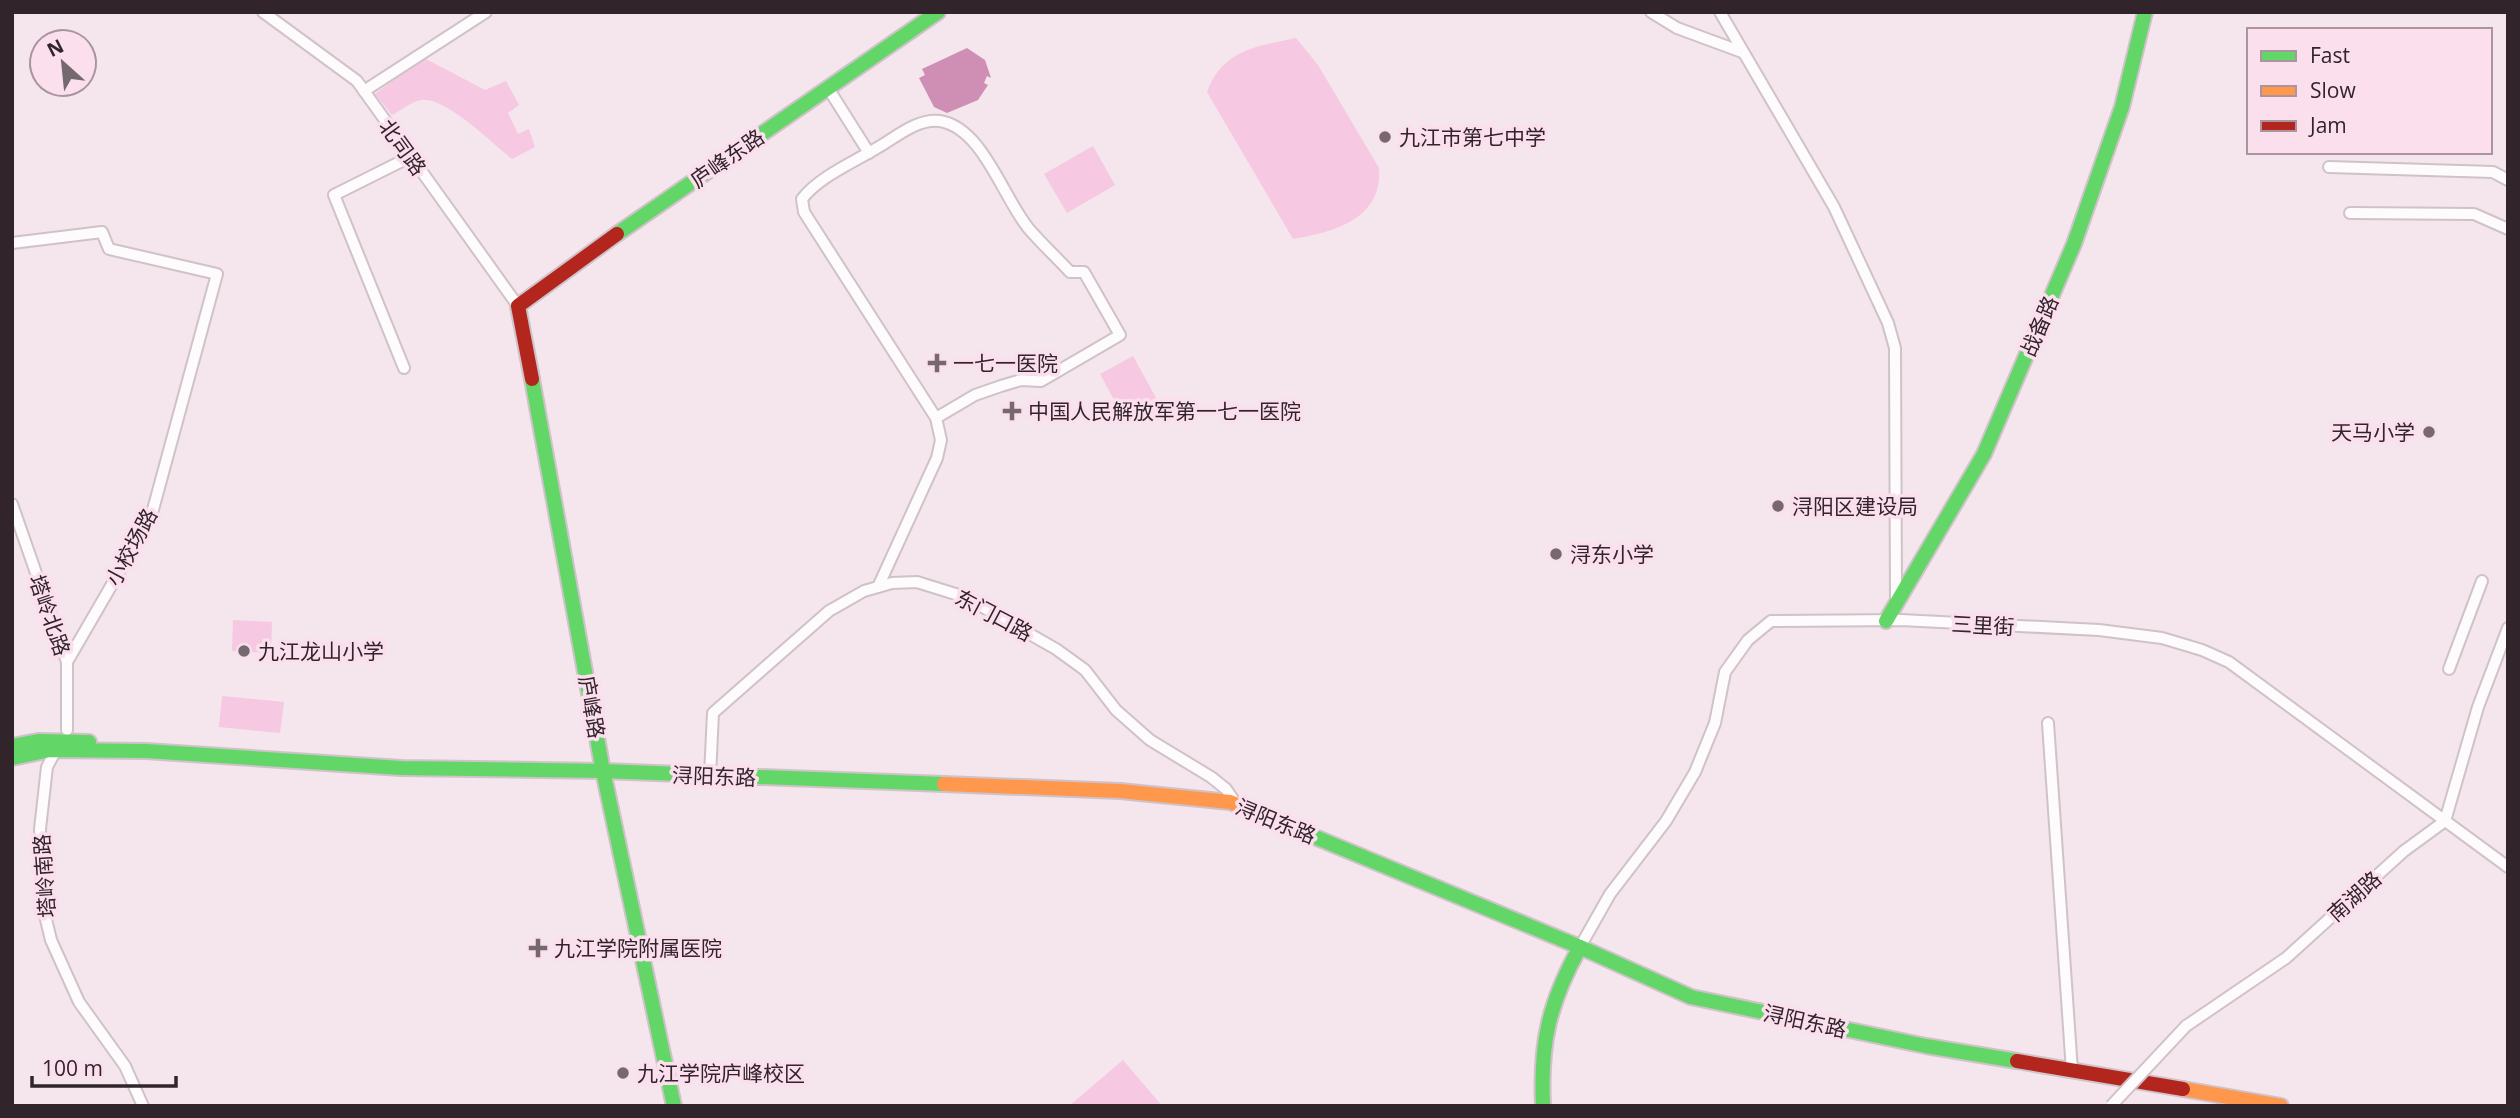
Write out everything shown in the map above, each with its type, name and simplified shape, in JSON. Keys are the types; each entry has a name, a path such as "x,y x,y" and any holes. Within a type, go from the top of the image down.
{"main road":[{"name":"庐峰东路","path":"518,306 606,241 938,12"},
{"name":"战备路","path":"1886,621 1984,454 2074,244 2122,107 2145,12"},
{"name":"庐峰路","path":"518,306 603,771 674,1106"},
{"path":"14,755 33,742 81,741 146,751"},
{"path":"14,755 56,750 146,751"},
{"name":"浔阳东路","path":"146,751 401,768 603,771 1120,791 1237,805 1580,947 1691,997 1926,1046 2281,1106"},
{"path":"1543,1106 1541,1068 1544,1030 1554,993 1580,947"}],"street":[{"name":"北司路","path":"263,12 356,81 518,306"},
{"path":"364,91 486,12"},
{"path":"1651,12 1677,28 1742,52"},
{"path":"1720,12 1834,207 1888,323 1895,348 1896,603"},
{"path":"828,88 869,153"},
{"path":"878,587 937,458 941,440 936,418 804,212 802,199 809,190 869,153 917,125 930,121 941,121 971,137 1028,228 1070,272 1084,272 1120,335 1041,381 1021,380 975,395 936,418"},
{"path":"404,368 334,195 410,157"},
{"path":"2329,167 2493,172 2508,180"},
{"path":"2350,213 2474,214 2508,229"},
{"name":"小校场路","path":"12,243 102,232 109,249 217,274 151,517 67,662"},
{"name":"塔岭北路","path":"12,504 67,662 67,730"},
{"path":"2449,669 2482,581"},
{"name":"东门口路","path":"710,776 713,713 829,611 864,591 917,582 941,587 965,597 1056,649 1085,670 1116,710 1150,740 1211,777 1226,789 1237,805"},
{"name":"三里街","path":"1580,947 1610,894 1666,821 1695,772 1715,723 1725,672 1748,640 1771,621 1886,621 2099,629 2162,638 2202,650 2229,662 2508,867"},
{"path":"2445,821 2478,707 2508,628"},
{"path":"2048,723 2072,1071"},
{"path":"12,740 33,742"},
{"name":"塔岭南路","path":"56,750 47,767 40,829 43,907 51,940 79,1002 125,1066 143,1106"},
{"name":"南湖路","path":"2111,1106 2186,1026 2286,958 2404,851 2445,821"}],"shaded area":[{"path":"1296,38 1318,65 1379,168 1378,185 1373,200 1364,211 1339,227 1293,239 1207,92 1222,67 1231,59 1255,48"},
{"path":"967,48 985,60 991,78 987,76 984,83 988,85 978,100 947,113 934,107 919,78 925,75 922,69"},
{"path":"424,58 485,90 506,81 519,105 508,113 518,134 529,129 535,147 512,159 455,113 431,101 417,101 392,115 375,94"},
{"path":"1093,146 1115,185 1067,213 1044,174"},
{"path":"1133,356 1156,398 1123,416 1100,374"},
{"path":"233,620 272,622 271,653 232,651"},
{"path":"222,696 284,702 280,733 219,727"},
{"path":"1123,1060 1162,1106 1069,1106"}],"traffic: fast":[{"path":"617,234 938,12"},
{"path":"1886,621 1984,454 2074,244 2122,107 2145,12"},
{"path":"532,379 603,771 674,1106"},
{"path":"12,746 38,741 89,742"},
{"path":"12,758 50,750 146,751 401,768 603,771 944,784"},
{"path":"1240,806 1580,947 1691,997 1926,1046 2017,1061"},
{"path":"1543,1106 1543,1062 1549,1023 1561,986 1580,947"}],"traffic: slow":[{"path":"944,784 1120,791 1230,802 1240,806"},
{"path":"2183,1089 2281,1106"}],"traffic: jam":[{"path":"532,379 518,306 617,234"},
{"path":"2017,1061 2183,1089"}],"place":[{"name":"九江市第七中学","path":"1385,137"},
{"name":"一七一医院","path":"937,363"},
{"name":"中国人民解放军第一七一医院","path":"1012,411"},
{"name":"天马小学","path":"2429,432"},
{"name":"浔阳区建设局","path":"1778,506"},
{"name":"浔东小学","path":"1556,554"},
{"name":"九江龙山小学","path":"244,651"},
{"name":"九江学院附属医院","path":"538,948"},
{"name":"九江学院庐峰校区","path":"623,1073"}]}
